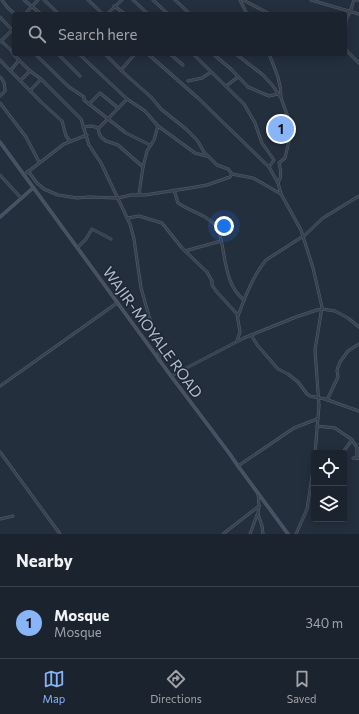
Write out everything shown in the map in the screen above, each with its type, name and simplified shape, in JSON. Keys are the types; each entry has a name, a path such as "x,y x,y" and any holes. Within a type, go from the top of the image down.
{"main road":[{"name":"WAJIR-MOYALE ROAD","path":"0,142 78,247 159,361 288,534"},
{"path":"1,215 34,188"}],"street":[{"path":"2,0 13,12"},
{"path":"24,0 38,12"},
{"path":"27,12 38,0"},
{"path":"44,0 57,12"},
{"path":"88,0 101,12"},
{"path":"109,12 122,0"},
{"path":"133,0 146,12"},
{"path":"153,0 166,12"},
{"path":"175,0 188,12"},
{"path":"240,0 246,12"},
{"path":"244,0 266,12"},
{"path":"311,0 359,14"},
{"path":"347,18 354,0"},
{"path":"114,6 122,12"},
{"path":"0,17 12,29"},
{"path":"12,31 0,41 12,51"},
{"path":"347,51 359,62"},
{"path":"16,56 81,119 89,144 101,163 128,218 134,239 141,288 159,351 159,361"},
{"path":"37,56 69,87 84,97 84,100 107,119 126,133 150,145"},
{"path":"60,56 80,76"},
{"path":"81,56 127,99 145,111 158,126 195,154 207,156"},
{"path":"107,56 151,97 161,109 186,129 197,140 207,156 220,167 228,169 232,174 253,178 281,194"},
{"path":"121,70 133,56"},
{"path":"172,56 183,65"},
{"path":"195,56 246,108 255,123 262,143 274,160 279,163 281,177 278,183"},
{"path":"215,56 248,87 267,96 278,94"},
{"path":"239,56 263,75 281,98 292,128 285,158 279,163"},
{"path":"270,56 278,73 281,86 281,98"},
{"path":"152,58 198,98 269,167 303,236 313,268 322,309 316,350 318,435 316,450"},
{"path":"0,60 62,121 66,136 70,141"},
{"path":"11,70 19,60"},
{"path":"20,81 30,71"},
{"path":"188,81 202,78 211,72"},
{"path":"0,77 5,87 5,90 0,96"},
{"path":"226,86 238,77"},
{"path":"30,91 41,80"},
{"path":"89,104 100,93 118,108"},
{"path":"98,128 127,99"},
{"path":"0,102 26,138 39,162"},
{"path":"83,127 90,126 98,128"},
{"path":"138,194 143,167 158,126"},
{"path":"98,128 101,137 118,145 143,167"},
{"path":"24,175 39,162 70,141 86,135"},
{"path":"269,167 274,160"},
{"path":"28,171 37,183 44,188 58,195 76,198 118,198 138,194 145,195 207,185 230,177 232,174"},
{"path":"0,175 21,198"},
{"path":"174,190 176,200 180,205 196,212 214,223 218,228 229,278 234,291 244,300"},
{"path":"236,341 240,332 238,316 244,300 261,266 266,260 303,236 324,218 359,196"},
{"path":"128,218 139,216 165,225 170,234 185,251 207,272 216,291 238,316"},
{"path":"78,247 86,239 92,229 111,238"},
{"path":"185,251 221,241"},
{"path":"0,386 118,303"},
{"path":"171,376 236,341 296,317 322,309 335,311 345,316 359,327"},
{"path":"252,335 258,346 279,371 288,374 298,382 307,394 359,411"},
{"path":"327,400 338,377 337,370 340,362 348,351 359,344"},
{"path":"238,466 294,428 317,419"},
{"path":"317,426 335,428 352,440 357,447 358,458 353,458"},
{"path":"344,450 352,440"},
{"path":"0,452 60,534"},
{"path":"296,534 307,509 311,483"},
{"path":"250,534 258,514 258,494"},
{"path":"223,534 259,506"},
{"path":"258,514 263,534"},
{"path":"0,519 13,516"}],"place":[{"name":"Mosque","path":"281,129"}]}
